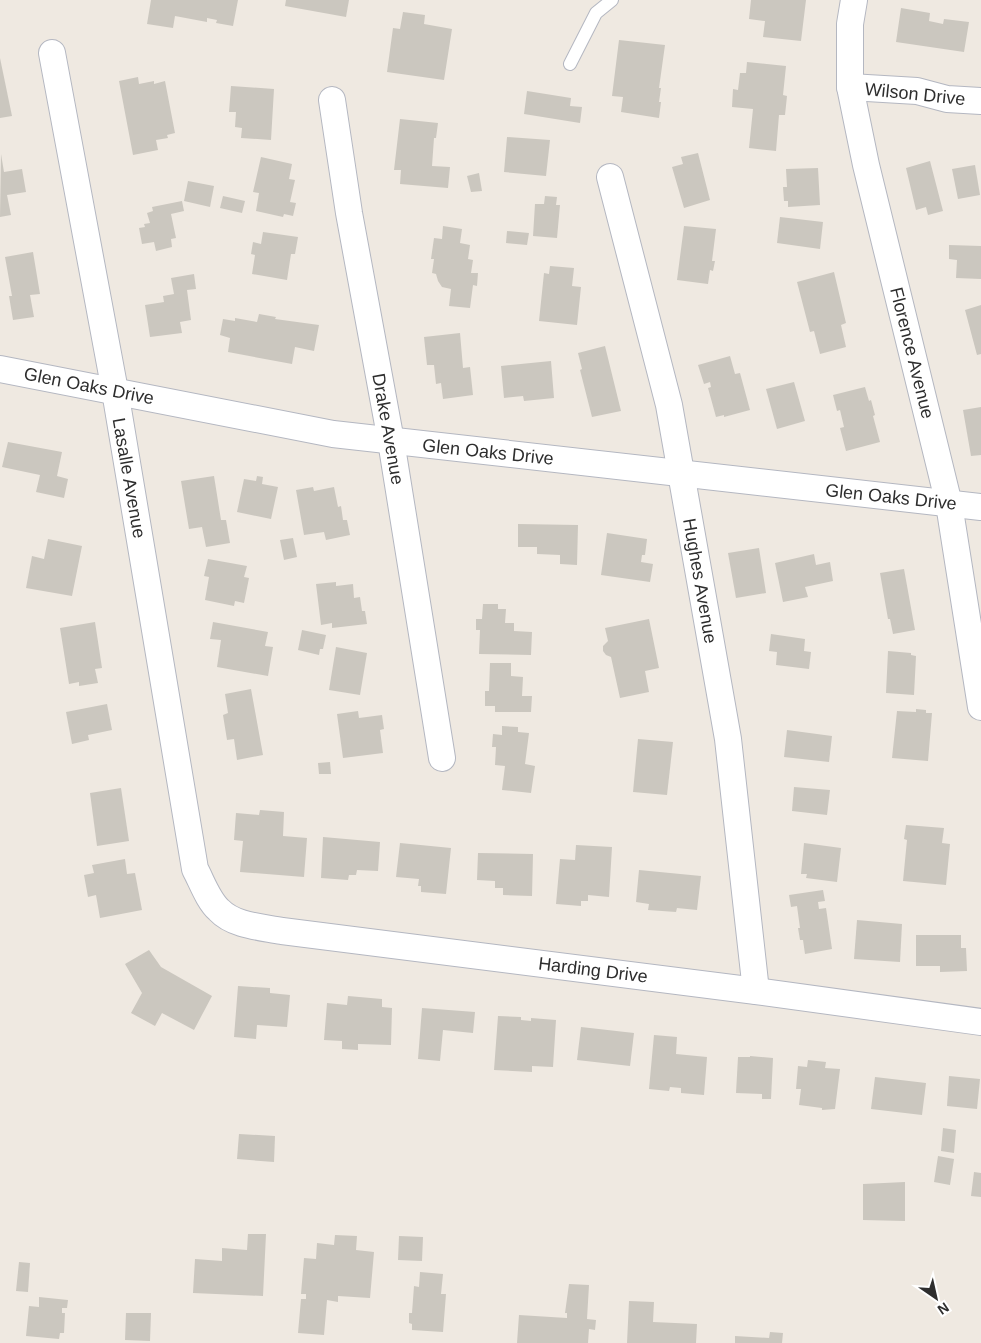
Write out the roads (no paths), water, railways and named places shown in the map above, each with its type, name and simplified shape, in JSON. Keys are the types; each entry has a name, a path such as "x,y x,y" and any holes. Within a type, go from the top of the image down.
{"street":[{"name":"Florence Avenue","path":"854,0 850,24 850,88 866,164 949,504 981,707"},
{"name":"Lasalle Avenue","path":"52,53 115,391 195,869 212,902"},
{"name":"Wilson Drive","path":"850,88 917,92 947,99 981,101"},
{"name":"Drake Avenue","path":"332,100 349,213 390,440 442,758"},
{"name":"Hughes Avenue","path":"610,177 669,405 728,739 756,991"},
{"name":"Glen Oaks Drive","path":"0,369 333,434 981,507"},
{"name":"Harding Drive","path":"212,902 219,911 233,920 282,931 756,991 981,1022"}],"lane":[{"path":"570,64 596,14 612,0"}]}
